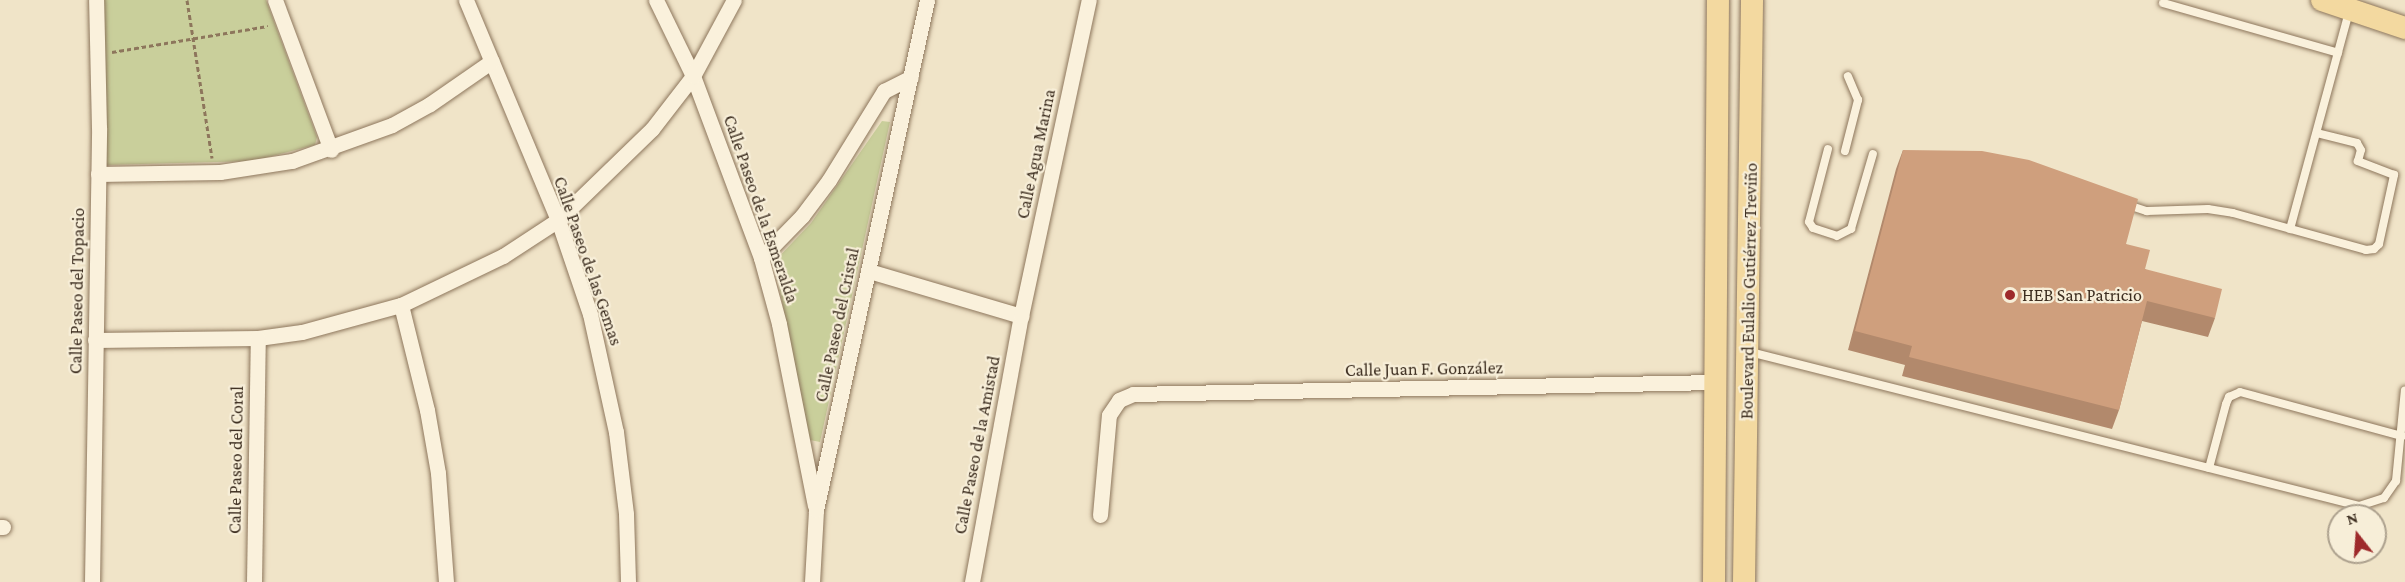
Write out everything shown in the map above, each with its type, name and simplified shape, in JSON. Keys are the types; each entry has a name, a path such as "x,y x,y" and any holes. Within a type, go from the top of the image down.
{"main road":[{"name":"Boulevard Eulalio Gutiérrez Treviño","path":"1714,582 1718,0"},
{"name":"Boulevard Eulalio Gutiérrez Treviño","path":"1744,582 1752,154 1752,0"},
{"path":"2322,0 2405,28"},
{"path":"1716,179 1752,154"}],"street":[{"name":"Calle Paseo del Topacio","path":"92,582 98,174 96,0"},
{"path":"275,0 331,150"},
{"name":"Calle Paseo de las Gemas","path":"466,0 558,220 590,314 616,432 626,514 628,582"},
{"name":"Calle Paseo de la Esmeralda","path":"656,0 693,76 761,258 779,324 816,510"},
{"path":"95,340 258,338 302,332 401,304 503,256 558,220 652,129 693,76 734,0"},
{"name":"Calle Paseo del Cristal","path":"812,582 816,510 927,0"},
{"name":"Calle Agua Marina","path":"1021,316 1089,0"},
{"path":"98,174 242,170 331,150 392,125 430,104 492,61"},
{"path":"761,258 802,216 829,180 884,91 911,77"},
{"path":"869,271 1021,316"},
{"path":"401,304 436,463 446,582"},
{"name":"Calle Paseo de la Amistad","path":"972,582 1021,316"},
{"name":"Calle Paseo del Coral","path":"254,582 258,338"},
{"name":"Calle Juan F. González","path":"1100,515 1109,415 1119,400 1133,394 1716,382"}],"lane":[{"path":"2163,3 2338,53"},
{"path":"2290,229 2350,8"},
{"path":"1845,151 1858,100 1848,76"},
{"path":"2122,203 2147,211 2208,209 2233,213 2366,250 2379,244 2394,175 2358,161 2361,150 2357,143 2317,134"},
{"path":"1828,149 1809,222 1813,228 1838,236 1851,229 1873,154"},
{"path":"1748,352 2360,506 2373,504 2384,498 2396,481 2405,390"},
{"path":"2210,468 2226,404 2229,397 2240,392 2402,436"}],"path":[{"path":"187,0 212,160"},
{"path":"266,17 271,34"},
{"path":"107,42 107,52 269,26"},
{"path":"201,160 222,160"}],"green space":[{"path":"103,0 266,0 317,137 315,145 253,161 106,165"},
{"path":"882,121 890,122 820,442 810,440 774,262 811,223"}],"building":[{"path":"1903,150 1982,151 2029,160 2138,199 2126,244 2150,250 2145,269 2222,289 2215,318 2147,301 2119,410 1909,357 1912,346 1855,331"}],"place":[{"name":"HEB San Patricio","path":"2010,295"}]}
